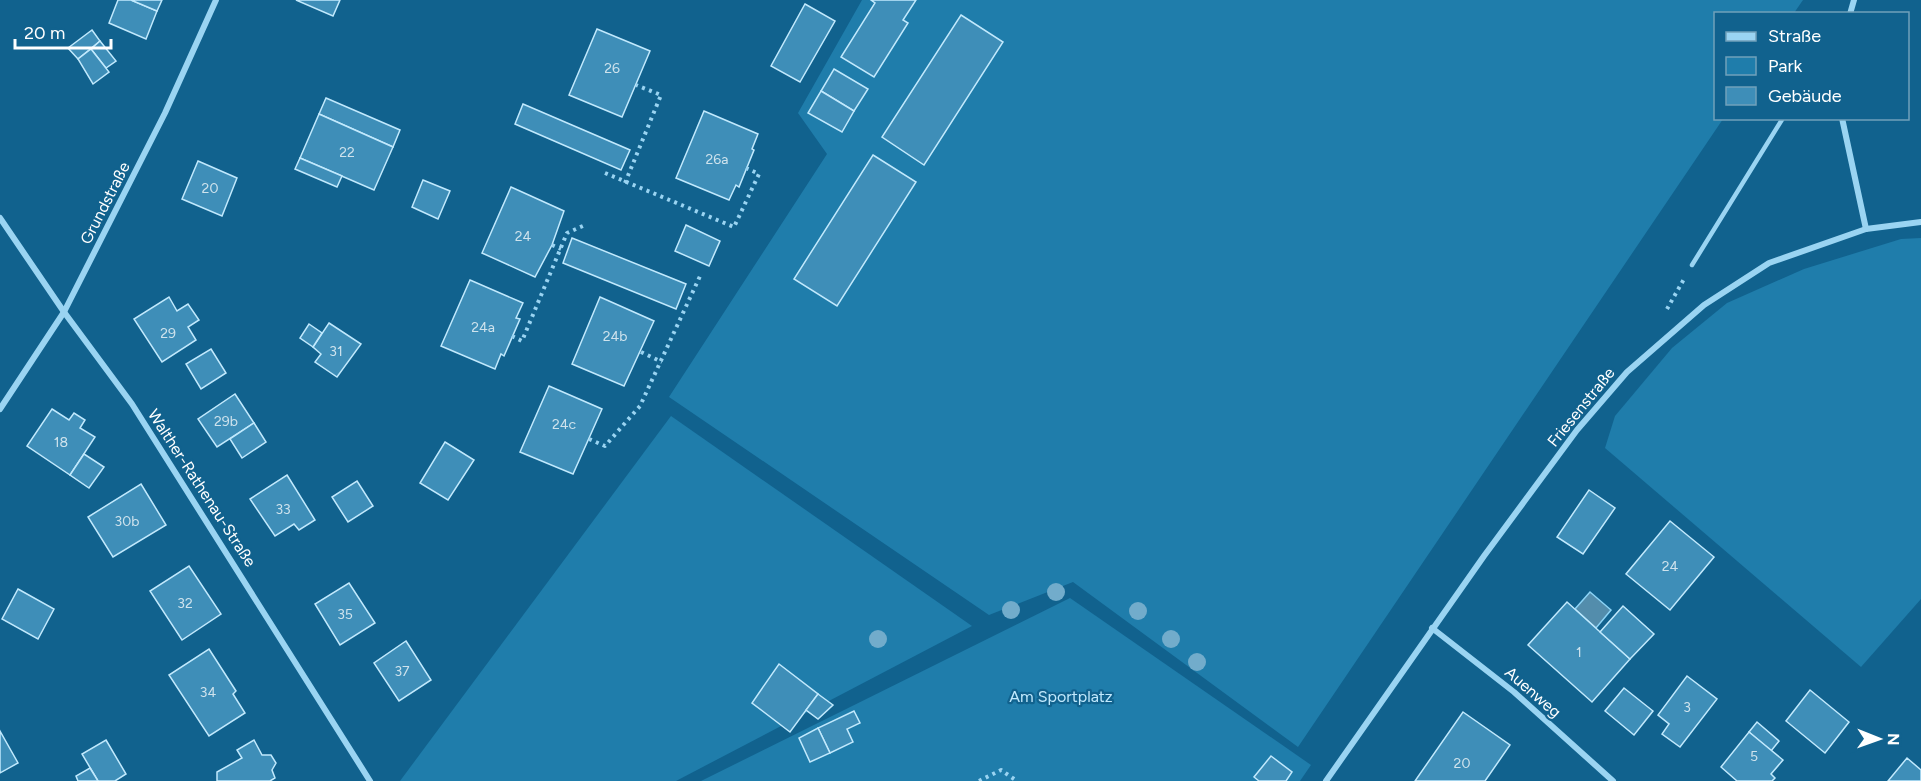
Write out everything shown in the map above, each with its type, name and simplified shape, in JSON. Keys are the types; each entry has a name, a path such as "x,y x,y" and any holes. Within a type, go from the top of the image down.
{"street":[{"name":"Grundstraße","path":"0,409 64,312 165,114 216,0"},
{"path":"1842,120 1866,229"},
{"name":"Walther-Rathenau-Straße","path":"0,218 64,312 132,404 370,781"},
{"name":"Friesenstraße","path":"1326,781 1432,628 1577,430 1627,372 1704,305 1769,263 1866,229 1921,222"},
{"name":"Auenweg","path":"1432,628 1514,692 1613,781"}],"lane":[{"path":"1692,265 1782,120"}],"path":[{"path":"625,183 661,95 636,85"},
{"path":"605,172 625,183 734,227 759,174 747,168"},
{"path":"512,336 522,341 567,233 585,225"},
{"path":"552,245 561,249"},
{"path":"1662,342 1658,333 1659,325 1692,265"},
{"path":"589,439 605,446 640,406 701,274"},
{"path":"641,352 662,362"},
{"path":"979,781 1001,770 1017,781"}],"green space":[{"path":"862,0 1803,0 1795,12 1714,12 1714,120 1722,120 1298,747 1073,582 989,615 669,397 827,154 798,113"},
{"path":"1921,238 1921,599 1861,667 1605,448 1615,416 1672,348 1727,303 1804,269 1901,239"},
{"path":"671,416 972,626 676,781 400,781"},
{"name":"Am Sportplatz","path":"1070,598 1311,765 1300,781 701,781"}],"shaded area":[{"path":"1590,592 1611,610 1596,628 1575,609"}],"building":[{"path":"118,0 131,0 157,11 146,39 109,23"},
{"path":"131,0 162,0 157,11"},
{"path":"296,0 340,0 333,16"},
{"path":"871,0 916,0 903,20 908,23 874,77 841,57 875,3"},
{"path":"805,4 835,21 800,82 771,66"},
{"path":"961,15 1003,42 924,165 882,137"},
{"path":"597,29 650,51 622,117 569,95"},
{"path":"92,30 100,41 78,59 68,48"},
{"path":"100,41 116,61 106,68 91,49"},
{"path":"91,49 109,72 93,84 78,59"},
{"path":"834,69 868,89 854,111 821,91"},
{"path":"821,91 854,111 842,132 808,113"},
{"path":"326,98 400,130 393,147 319,114"},
{"path":"523,104 630,150 621,170 515,124"},
{"path":"704,111 758,134 739,187 736,185 729,200 676,178"},
{"path":"319,114 393,147 374,190 300,158"},
{"path":"873,155 916,182 837,306 794,279"},
{"path":"300,158 342,176 337,187 295,169"},
{"path":"198,161 237,178 222,216 182,199"},
{"path":"423,180 450,191 438,219 412,207"},
{"path":"511,187 564,211 552,245 535,277 482,253"},
{"path":"686,225 720,241 709,266 675,251"},
{"path":"572,238 686,284 676,309 563,263"},
{"path":"470,280 523,303 516,318 520,319 504,356 501,354 495,369 441,346"},
{"path":"169,297 177,311 188,304 199,320 188,327 196,340 162,362 134,319"},
{"path":"600,297 654,321 624,386 572,364"},
{"path":"329,323 361,344 337,377 315,362 321,354 313,347"},
{"path":"309,324 322,333 313,347 300,338"},
{"path":"211,349 226,373 201,389 186,364"},
{"path":"549,386 602,409 573,474 520,452"},
{"path":"235,394 254,423 217,447 198,419"},
{"path":"52,409 69,420 74,413 85,420 80,428 95,437 70,475 27,446"},
{"path":"254,423 266,442 242,458 230,439"},
{"path":"445,442 474,460 448,500 420,483"},
{"path":"84,454 104,467 89,488 70,475"},
{"path":"287,475 315,520 299,530 294,524 275,536 250,499"},
{"path":"357,481 373,506 348,522 332,497"},
{"path":"141,484 166,525 113,557 88,517"},
{"path":"1589,490 1615,508 1583,554 1557,537"},
{"path":"1670,521 1714,557 1670,610 1626,574"},
{"path":"189,566 221,614 182,640 150,591"},
{"path":"349,583 375,623 340,645 315,604"},
{"path":"18,589 54,609 38,639 2,619"},
{"path":"1567,602 1630,659 1592,702 1528,645"},
{"path":"1623,606 1654,634 1630,659 1600,632"},
{"path":"406,641 431,680 399,701 374,663"},
{"path":"209,649 236,691 233,694 245,713 209,736 169,675"},
{"path":"779,664 818,694 790,732 752,703"},
{"path":"1687,676 1717,699 1680,747 1662,734 1669,724 1658,715"},
{"path":"1624,688 1653,711 1634,735 1605,711"},
{"path":"1810,690 1849,722 1825,753 1786,721"},
{"path":"818,694 833,705 818,719 806,710"},
{"path":"854,711 860,723 847,729 853,742 830,753 818,728"},
{"path":"1463,712 1510,745 1485,781 1415,781"},
{"path":"1757,722 1779,741 1771,751 1749,732"},
{"path":"818,728 830,753 810,762 799,738"},
{"path":"0,731 18,763 0,773"},
{"path":"1749,732 1783,760 1771,774 1775,778 1772,781 1737,781 1721,767"},
{"path":"106,740 126,774 115,781 98,781 82,754"},
{"path":"254,740 262,755 271,755 276,763 272,770 275,778 270,781 217,781 217,772 242,758 237,750"},
{"path":"1271,756 1292,772 1286,781 1259,781 1254,777"},
{"path":"1907,758 1921,770 1921,781 1888,781"},
{"path":"90,768 98,781 78,781 76,776"}]}
